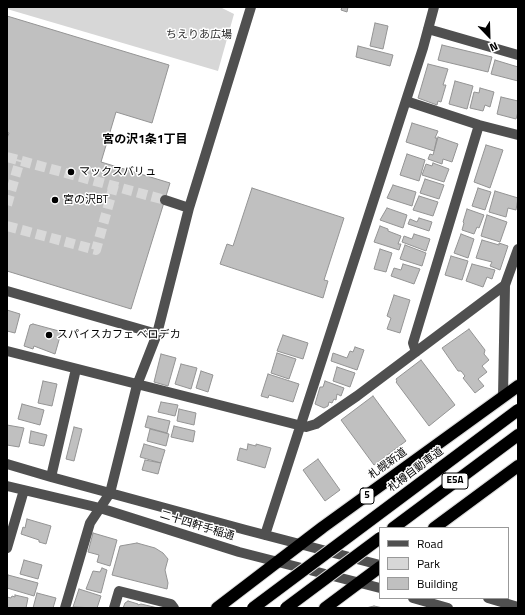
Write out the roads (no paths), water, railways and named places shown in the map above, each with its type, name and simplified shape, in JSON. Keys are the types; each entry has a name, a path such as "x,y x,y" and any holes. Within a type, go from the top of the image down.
{"highway":[{"name":"札幌新道","path":"217,608 300,545 518,386"},
{"name":"札樽自動車道","path":"253,608 518,410"},
{"name":"E5A","path":"394,527 518,435"},
{"path":"435,527 518,466"},
{"path":"286,608 379,539"},
{"path":"325,608 379,567"}],"street":[{"path":"65,608 90,523 110,494 137,385 157,334 189,208 251,7"},
{"path":"264,535 406,101 434,7"},
{"path":"428,29 518,55"},
{"path":"406,101 479,125 518,135"},
{"path":"416,352 413,343 479,125"},
{"path":"165,200 189,208"},
{"path":"503,397 505,285 518,248"},
{"path":"7,351 306,427 316,424 357,396 505,285"},
{"path":"7,291 157,334"},
{"path":"51,477 76,369"},
{"name":"二十四軒手稲通","path":"7,464 110,494 379,566"},
{"name":"二十四軒手稲通","path":"7,486 100,508 239,552 379,588"},
{"path":"7,548 24,490"},
{"path":"114,608 119,591 171,604 174,608"},
{"path":"416,599 448,608"},
{"path":"491,599 518,607"}],"tunnel":[{"path":"7,157 165,200"},
{"path":"7,205 20,160"},
{"path":"7,226 96,250 114,185"}],"place":[{"name":"マックスバリュ","path":"71,172"},
{"name":"宮の沢BT","path":"55,200"},
{"name":"スパイスカフェ ベロデカ","path":"49,335"}],"district":[{"name":"宮の沢1条1丁目","path":"145,140"}],"park label":[{"name":"ちえりあ広場","path":"199,35"}]}
